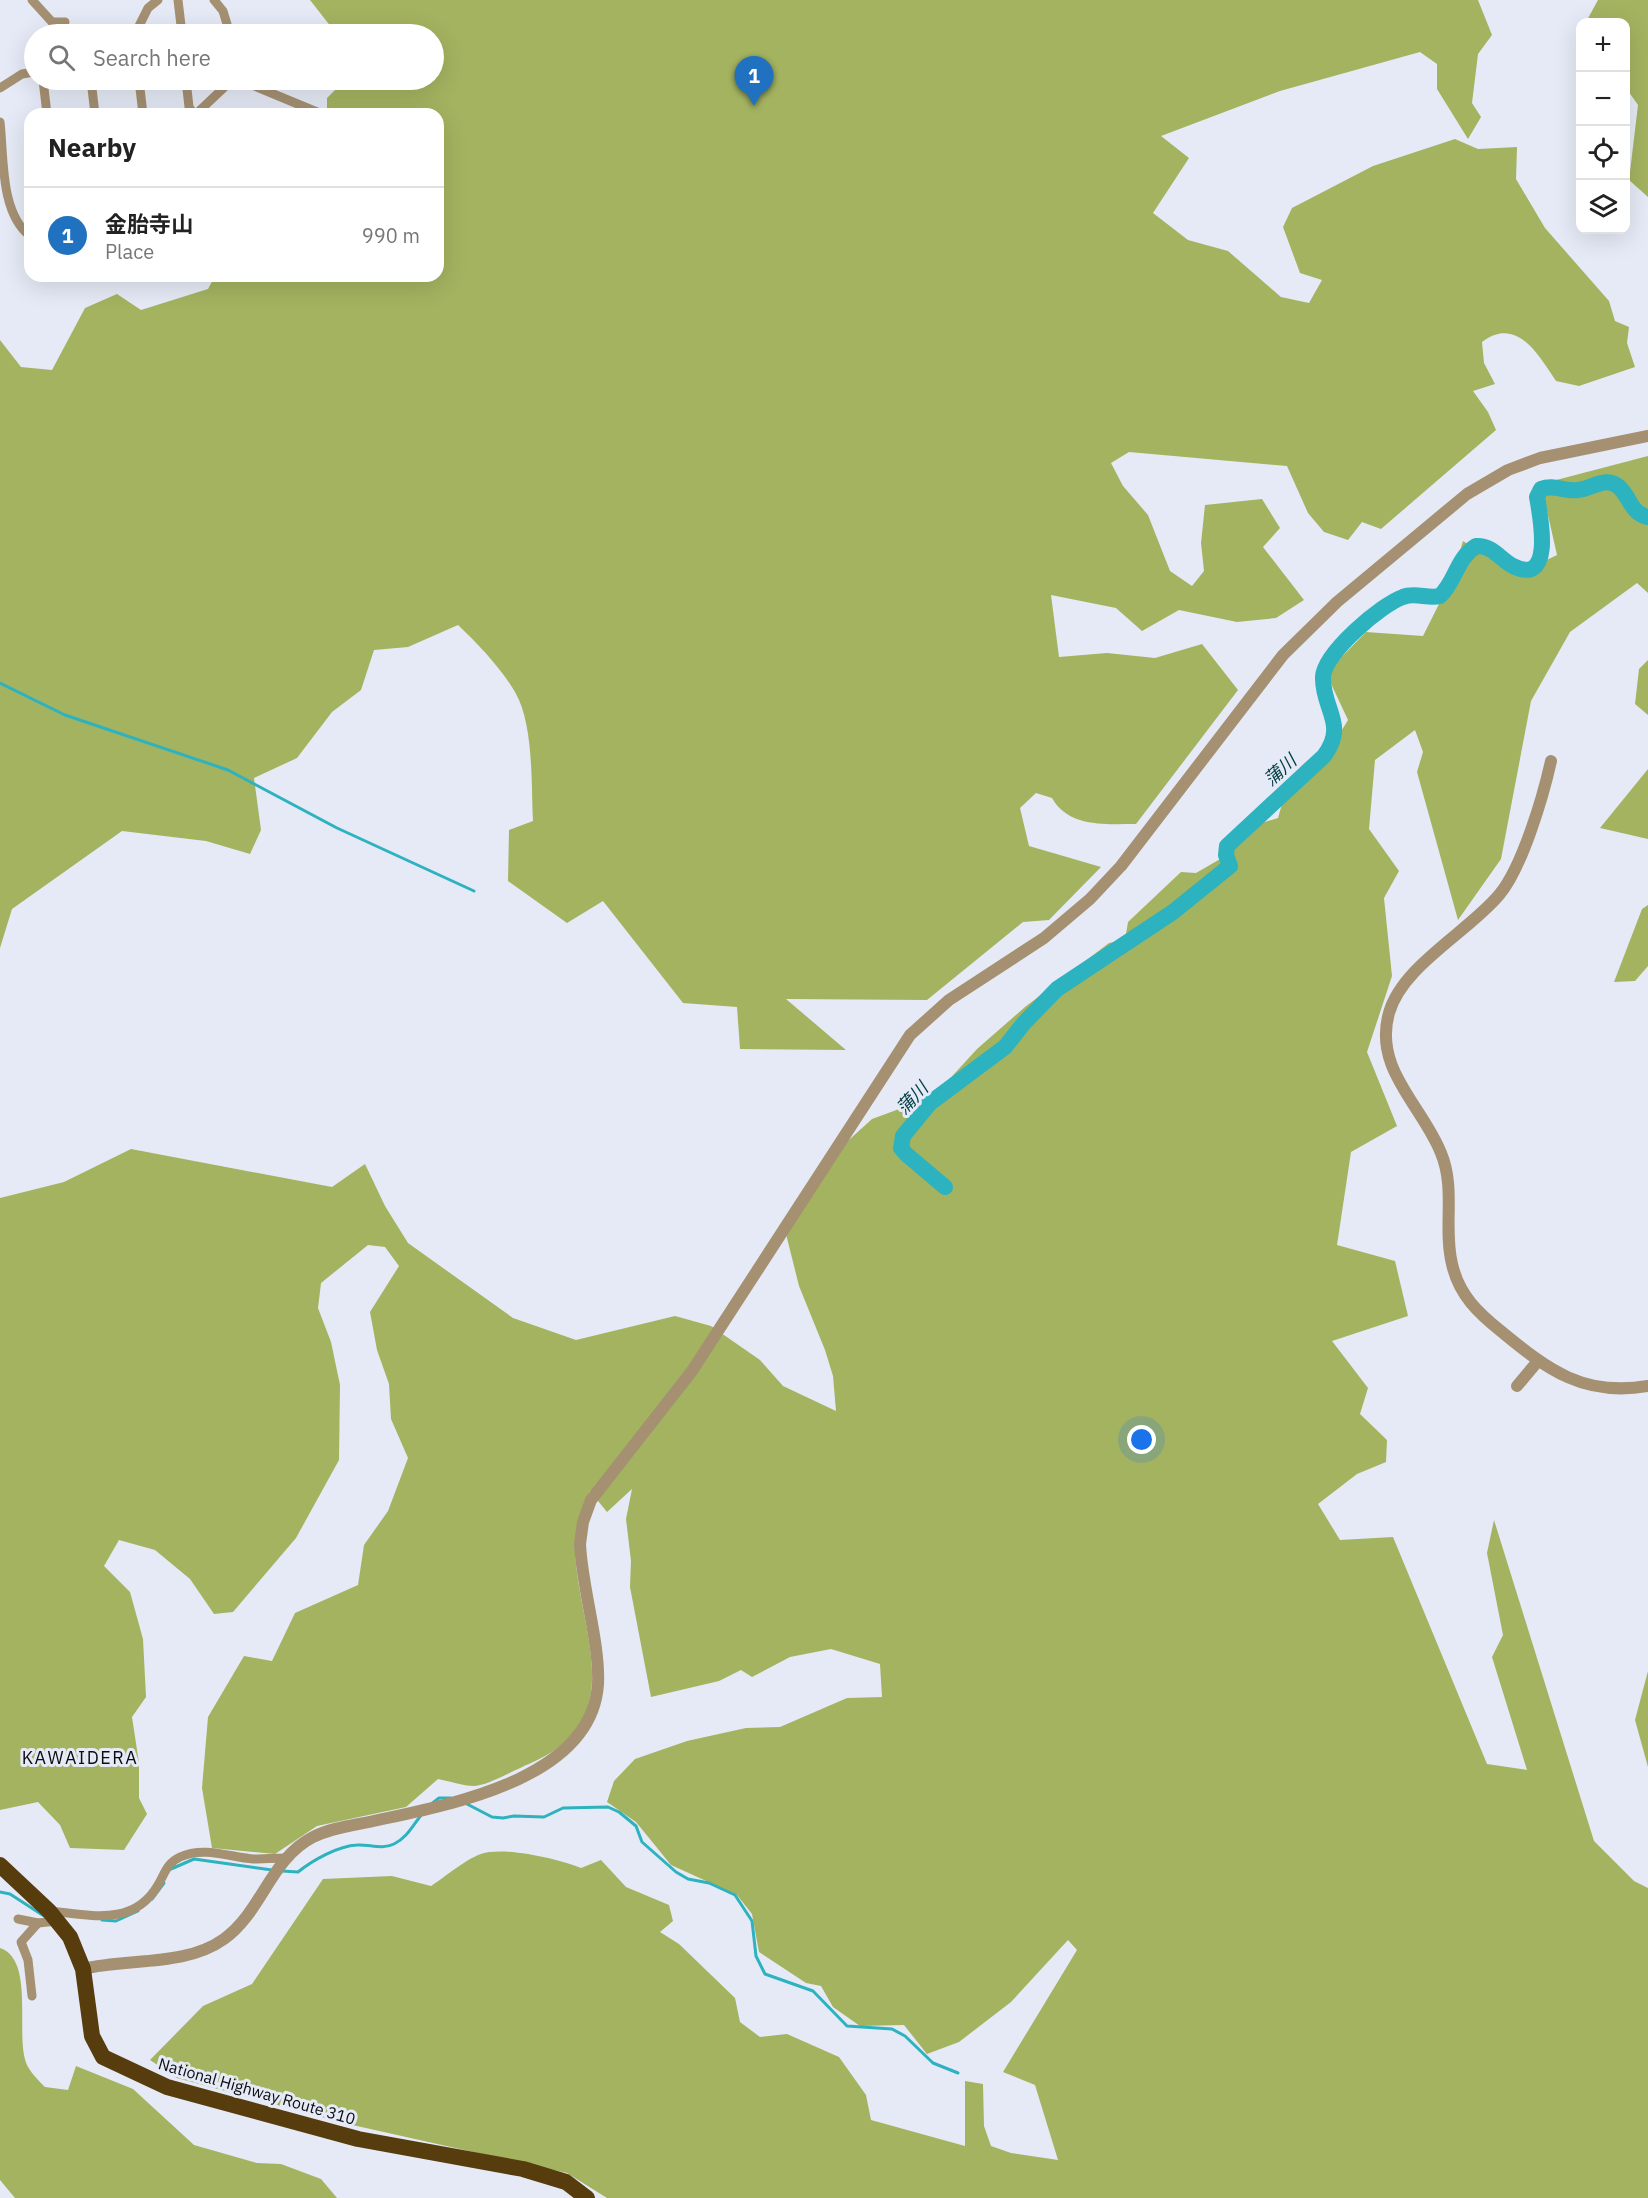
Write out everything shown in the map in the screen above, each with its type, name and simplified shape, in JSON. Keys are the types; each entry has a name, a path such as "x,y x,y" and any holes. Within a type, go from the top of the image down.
{"highway":[{"name":"National Highway Route 310","path":"0,1865 70,1937 83,1969 92,2037 103,2057 167,2086 358,2139 523,2169 566,2182 586,2198"}],"street":[{"path":"32,0 52,22 65,22"},
{"path":"140,24 148,8 158,0"},
{"path":"178,0 181,24"},
{"path":"214,0 224,11 227,24"},
{"path":"0,88 24,74"},
{"path":"45,90 46,108"},
{"path":"92,90 93,108"},
{"path":"140,90 142,108"},
{"path":"187,90 190,108"},
{"path":"202,108 221,90"},
{"path":"264,90 307,108"},
{"path":"0,122 9,207 16,223 24,230"},
{"path":"83,1969 186,1955 212,1946 242,1922 259,1901 283,1861 303,1842 326,1832 413,1812 478,1794 511,1782 550,1763 571,1744 585,1727 596,1703 598,1681 580,1544 583,1522 591,1500 687,1378 910,1035 949,1000 1052,933 1090,899 1121,866 1283,655 1337,602 1467,494 1508,470 1540,458 1648,436"},
{"path":"1551,761 1539,803 1508,883 1487,908 1403,985 1392,1004 1385,1035 1394,1072 1444,1160 1450,1193 1449,1252 1459,1286 1478,1312 1538,1361 1560,1375 1590,1385 1616,1388 1648,1386"},
{"path":"1517,1386 1538,1361"},
{"path":"18,1919 117,1916 139,1906 153,1893 165,1870 174,1860 202,1852 283,1861"},
{"path":"32,1996 28,1960 21,1942 50,1917"}],"green space":[{"path":"310,0 1478,0 1492,35 1478,54 1472,103 1481,117 1468,139 1437,89 1437,64 1420,52 1280,91 1161,136 1189,158 1153,213 1188,240 1228,251 1281,297 1309,303 1322,280 1300,273 1283,227 1292,208 1373,166 1455,139 1478,149 1517,147 1516,179 1545,228 1609,301 1615,321 1629,327 1627,343 1635,367 1579,386 1556,381 1526,342 1516,336 1506,333 1495,335 1482,342 1484,363 1495,384 1473,391 1488,412 1496,430 1381,529 1362,522 1348,540 1324,532 1308,513 1287,466 1129,452 1111,463 1123,486 1148,515 1170,571 1192,586 1204,571 1201,543 1205,505 1262,499 1280,528 1263,547 1304,600 1276,618 1237,622 1179,610 1142,631 1116,608 1051,595 1059,657 1107,653 1155,658 1202,644 1238,690 1136,824 1101,824 1078,819 1059,808 1052,798 1036,793 1020,808 1029,846 1101,867 1049,920 1023,922 927,1000 786,999 846,1050 740,1049 737,1007 683,1003 603,901 567,923 508,881 509,830 533,821 529,737 526,721 515,692 503,674 458,625 408,647 374,650 361,690 332,712 297,758 254,778 261,830 250,854 206,841 122,831 12,909 0,948 0,340 21,367 52,370 85,308 117,294 141,310 208,289 212,282 444,282 444,108 327,108 327,98 335,90 444,90 444,24 329,24"},
{"path":"1598,0 1648,0 1648,197 1630,181 1638,105 1630,94 1630,18 1588,18"},
{"path":"1648,456 1648,593 1637,583 1570,632 1531,701 1501,859 1458,920 1417,772 1423,752 1415,730 1375,760 1369,829 1399,871 1384,898 1392,976 1367,1052 1397,1126 1351,1152 1337,1245 1395,1261 1408,1316 1332,1341 1368,1388 1360,1414 1387,1440 1386,1462 1357,1474 1318,1504 1340,1540 1393,1537 1487,1764 1527,1770 1492,1657 1503,1635 1487,1553 1494,1520 1594,1841 1634,1881 1648,1888 1648,2198 607,2198 567,2173 348,2124 177,2078 150,2060 203,2006 252,1984 323,1879 392,1876 431,1886 469,1860 491,1852 531,1855 581,1868 601,1860 626,1887 669,1905 673,1921 660,1932 679,1944 735,1998 740,2022 760,2037 787,2034 839,2057 866,2095 871,2120 965,2146 965,2081 983,2084 984,2126 991,2146 1011,2153 1058,2160 1035,2085 1003,2072 1077,1950 1068,1940 1011,2002 959,2042 927,2054 904,2025 860,2026 833,2007 821,1986 806,1983 759,1952 752,1914 737,1895 671,1865 636,1822 607,1802 614,1781 635,1759 687,1741 746,1728 780,1727 847,1698 882,1697 880,1664 831,1649 790,1657 752,1677 741,1670 719,1681 651,1697 630,1587 631,1561 626,1519 632,1489 607,1512 590,1491 579,1521 575,1553 590,1644 592,1673 590,1700 580,1724 560,1746 529,1764 480,1785 465,1785 438,1779 406,1807 317,1826 275,1854 212,1848 202,1788 208,1717 244,1656 272,1661 295,1613 358,1585 364,1545 388,1511 408,1458 391,1419 389,1384 377,1350 370,1312 399,1266 385,1247 368,1245 321,1283 318,1308 331,1342 340,1385 339,1460 296,1538 233,1612 214,1614 190,1579 155,1550 119,1540 104,1566 130,1592 143,1639 146,1697 132,1717 139,1763 139,1798 147,1814 124,1850 70,1848 60,1825 38,1802 0,1810 0,1198 64,1182 131,1149 332,1187 365,1164 385,1206 408,1243 513,1318 576,1340 675,1316 711,1326 760,1360 783,1386 836,1411 833,1376 799,1286 783,1222 830,1157 872,1119 910,1105 945,1084 977,1049 1025,1007 1109,943 1125,940 1128,922 1181,872 1196,873 1234,851 1232,832 1278,818 1286,790 1331,748 1348,720 1326,673 1366,632 1423,636 1452,578 1463,541 1516,575 1557,555 1541,484"},
{"path":"1648,660 1648,715 1635,704 1639,669"},
{"path":"1648,769 1648,839 1600,828"},
{"path":"1648,905 1648,966 1635,981 1614,982 1642,909"},
{"path":"1648,1671 1648,1767 1635,1720"},
{"path":"0,1948 11,1955 18,1967 21,1983 24,2052 27,2065 45,2087 68,2090 76,2066 133,2089 194,2145 257,2163 281,2164 321,2179 337,2198 15,2198 0,2180"}],"waterway":[{"name":"蒲川","path":"945,1187 901,1148 903,1136 930,1103 1005,1047 1024,1023 1057,989 1173,912 1230,866 1226,855 1227,846 1324,756 1331,745 1334,725 1323,677 1333,655 1343,643 1369,619 1394,601 1412,595 1440,596 1450,584 1464,557 1476,546 1491,550 1513,566 1526,570 1535,567 1540,558 1542,546 1537,497 1541,489 1550,487 1578,490 1609,482 1623,491 1638,513 1648,517"},
{"path":"0,683 65,715 228,770 337,828 474,891"},
{"path":"430,1805 439,1798 451,1798"},
{"path":"465,1803 492,1817 503,1818 544,1817 563,1808 608,1807 619,1812 636,1826 642,1842 676,1872 688,1879 709,1883 735,1895 752,1921 756,1956 765,1974 813,1991 847,2026 892,2029 905,2036 933,2063 958,2073"},
{"path":"282,1871 298,1872 326,1854 350,1846 385,1847 394,1844 406,1835 422,1814"},
{"path":"171,1869 194,1859 272,1870"},
{"path":"152,1899 164,1883"},
{"path":"0,1892 10,1894 44,1916"},
{"path":"102,1920 116,1921 138,1911"}],"place":[{"name":"金胎寺山","path":"754,106"}],"district":[{"name":"KAWAIDERA","path":"80,1757"}]}
